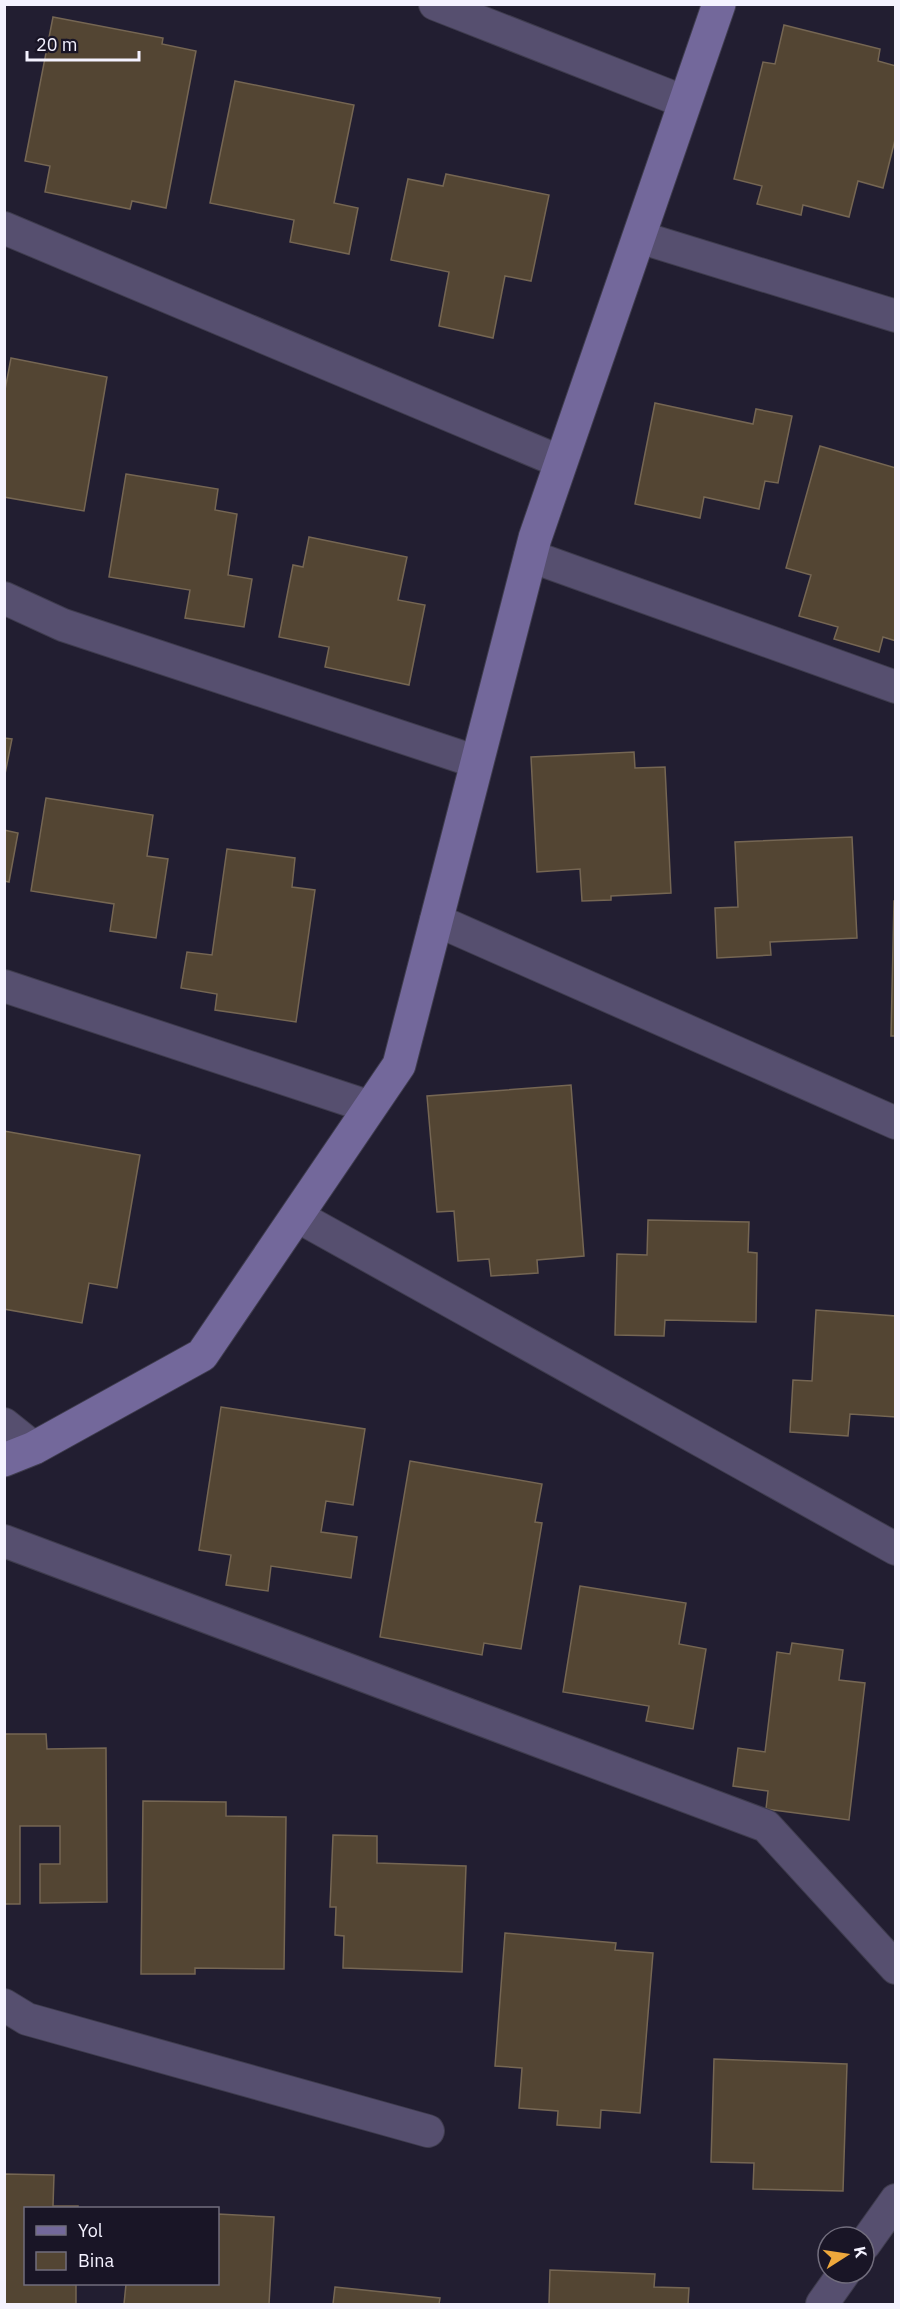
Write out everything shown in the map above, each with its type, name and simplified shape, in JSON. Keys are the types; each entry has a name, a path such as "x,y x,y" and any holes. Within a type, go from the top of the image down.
{"street":[{"path":"435,4 685,102"},
{"path":"4,1460 34,1448 202,1355 399,1065 530,556 718,4"},
{"path":"4,228 561,462"},
{"path":"639,237 896,316"},
{"path":"530,556 896,687"},
{"path":"4,598 63,625 477,762"},
{"path":"436,920 896,1123"},
{"path":"4,986 370,1107"},
{"path":"297,1216 896,1550"},
{"path":"4,1425 34,1448"},
{"path":"4,1541 766,1826 896,1968"},
{"path":"4,2004 27,2019 428,2131"},
{"path":"876,2228 896,2200"},
{"path":"822,2304 835,2285"}],"building":[{"path":"53,17 163,38 162,44 196,51 166,208 132,201 130,209 45,192 50,166 25,161"},
{"path":"784,25 880,49 878,61 896,66 896,136 883,188 858,181 849,217 803,205 801,215 757,204 762,186 734,179 763,62 775,64"},
{"path":"235,81 354,105 334,203 358,208 349,254 290,242 294,220 210,203"},
{"path":"446,174 549,195 531,281 505,276 493,338 439,326 449,272 391,260 408,179 443,186"},
{"path":"11,358 107,377 84,511 4,497 4,395"},
{"path":"655,403 753,424 756,409 792,416 778,483 765,481 759,509 704,497 700,518 635,504"},
{"path":"820,446 896,468 896,641 883,637 879,652 834,639 838,627 799,616 811,575 786,568"},
{"path":"126,474 218,489 215,510 237,514 228,575 252,579 244,627 185,618 190,590 109,577"},
{"path":"309,537 407,557 398,600 425,605 409,685 325,667 329,647 279,637 293,565 303,567"},
{"path":"4,738 12,739 4,779"},
{"path":"634,752 635,768 665,767 671,893 611,896 611,900 582,901 580,869 537,872 531,757"},
{"path":"46,798 153,815 147,856 168,859 156,938 110,931 114,904 31,891"},
{"path":"4,830 18,833 9,882 4,881"},
{"path":"852,837 857,938 770,942 771,955 717,958 715,908 738,907 735,842"},
{"path":"227,849 295,858 292,887 315,890 296,1022 215,1010 217,994 181,988 187,952 212,955"},
{"path":"894,901 896,901 896,1036 891,1036"},
{"path":"571,1085 584,1256 537,1260 538,1273 491,1276 489,1259 458,1261 454,1211 437,1212 427,1096"},
{"path":"4,1131 140,1155 117,1288 89,1283 82,1323 4,1309"},
{"path":"648,1220 749,1222 748,1252 757,1253 756,1322 665,1320 664,1336 615,1335 617,1254 647,1255"},
{"path":"816,1310 896,1316 896,1417 850,1414 848,1436 790,1432 793,1380 812,1381"},
{"path":"221,1407 365,1429 353,1505 326,1501 321,1532 357,1537 351,1578 271,1566 268,1591 226,1585 231,1555 199,1550"},
{"path":"410,1461 542,1484 535,1522 542,1523 521,1649 484,1643 482,1655 380,1637"},
{"path":"580,1586 686,1603 679,1644 706,1649 693,1729 646,1721 649,1706 563,1692"},
{"path":"792,1643 843,1650 839,1680 865,1683 849,1820 766,1809 768,1791 733,1786 738,1748 765,1752 777,1652 790,1654"},
{"path":"4,1734 46,1734 47,1749 106,1748 107,1902 40,1903 40,1864 60,1864 60,1826 20,1826 20,1904 4,1904"},
{"path":"143,1801 226,1802 226,1816 286,1817 284,1969 195,1968 195,1974 141,1974"},
{"path":"333,1835 377,1836 377,1863 466,1866 462,1972 343,1968 344,1936 335,1935 336,1907 330,1907"},
{"path":"505,1933 616,1943 615,1950 653,1953 640,2113 601,2110 600,2128 557,2125 558,2111 519,2108 522,2068 495,2066"},
{"path":"714,2059 847,2064 843,2191 753,2189 754,2163 711,2162"},
{"path":"4,2174 54,2175 53,2206 78,2207 24,2207 24,2285 76,2285 76,2304 4,2304"},
{"path":"219,2214 274,2217 269,2304 124,2304 126,2285 219,2285"},
{"path":"550,2270 655,2274 654,2287 689,2288 688,2304 549,2304"},
{"path":"335,2287 440,2298 439,2304 333,2304"}]}
